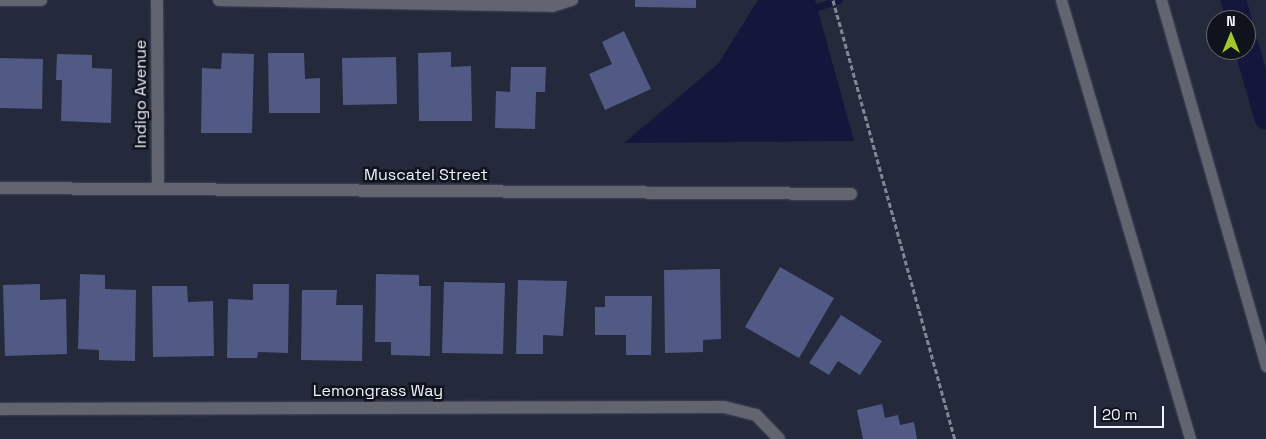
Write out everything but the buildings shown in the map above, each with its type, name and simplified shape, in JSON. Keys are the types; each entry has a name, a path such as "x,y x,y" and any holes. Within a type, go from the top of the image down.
{"street":[{"path":"0,0 41,0"},
{"name":"Indigo Avenue","path":"157,0 158,189"},
{"path":"219,0 552,6 572,0"},
{"name":"Muscatel Street","path":"0,188 851,194"},
{"name":"Lemongrass Way","path":"0,408 724,407 756,415 779,439"}],"lane":[{"path":"1061,0 1190,439"},
{"path":"1161,0 1266,366"}],"path":[{"path":"832,0 955,439"}],"water":[{"path":"758,0 815,0 854,141 624,143 718,64"}],"waterway":[{"path":"817,7 839,0"},
{"path":"1233,0 1236,10"},
{"path":"1250,60 1266,116"}]}
